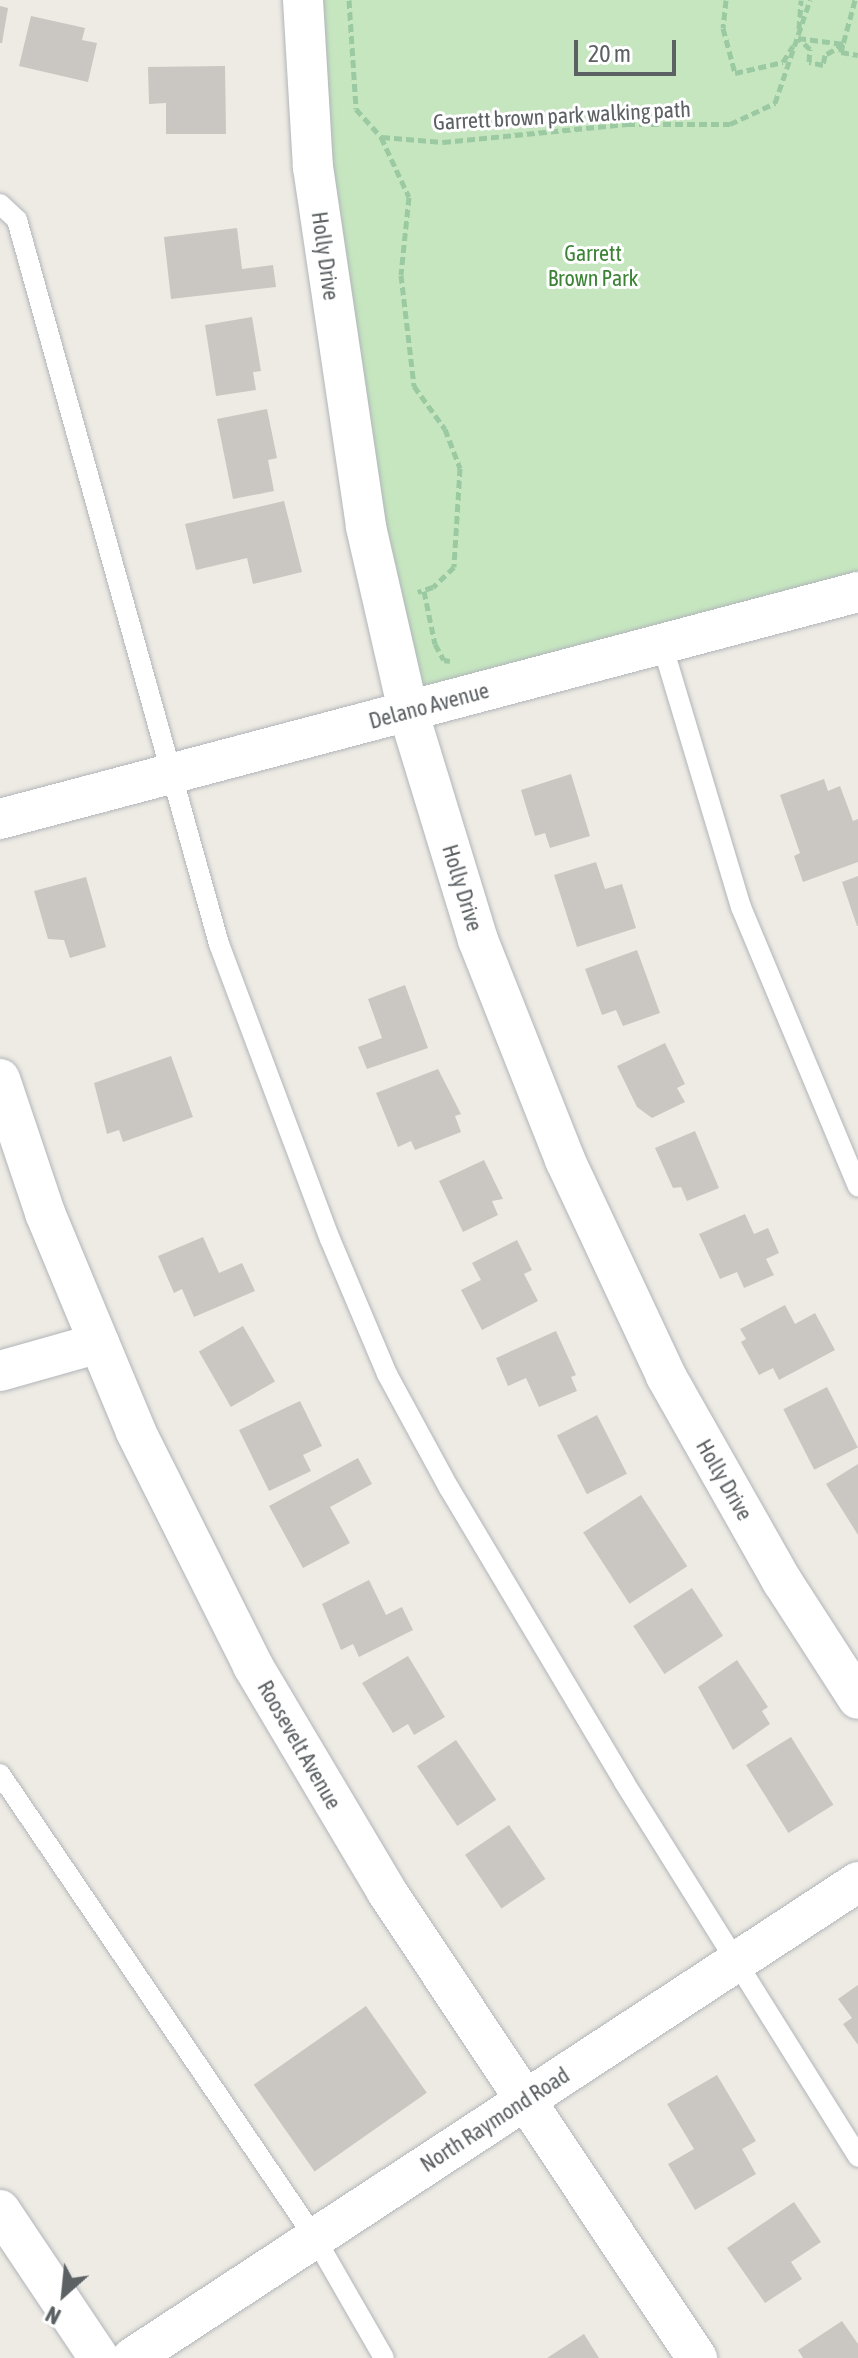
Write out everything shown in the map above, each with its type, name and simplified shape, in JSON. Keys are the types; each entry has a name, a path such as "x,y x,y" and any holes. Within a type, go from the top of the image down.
{"street":[{"name":"Holly Drive","path":"303,0 313,167 336,348 366,527 408,711 478,940 565,1160 687,1414 782,1581 858,1699"},
{"name":"Delano Avenue","path":"0,819 858,592"},
{"name":"Roosevelt Avenue","path":"0,1079 45,1213 99,1343 187,1537 286,1724 387,1892 697,2358"},
{"path":"0,1371 99,1343"},
{"name":"North Raymond Road","path":"132,2358 858,1882"},
{"path":"0,2210 99,2358"}],"lane":[{"path":"0,204 17,220 219,944 330,1239 387,1374 449,1488 733,1964 858,2157"},
{"path":"662,644 741,907 829,1129 858,1187"},
{"path":"0,1774 315,2238 384,2358"}],"path":[{"path":"349,0 356,109 381,137 409,197 401,275 414,386 445,429 460,468 454,567 433,587 384,599"},
{"path":"726,0 723,28 735,73 783,62 798,38 801,0"},
{"name":"Garrett brown park walking path","path":"381,137 443,142 627,124 730,124 775,103 810,0"},
{"path":"855,0 841,52 858,55"},
{"path":"798,38 844,44"},
{"path":"798,38 810,49 809,62 823,65 825,55 844,44"}],"green space":[{"name":"Garrett Brown Park","path":"303,0 858,0 858,587 408,711"}],"building":[{"path":"0,6 8,8 2,43 0,43"},
{"path":"31,16 85,28 82,40 97,43 88,82 19,66"},
{"path":"225,66 226,134 166,134 166,103 149,104 148,67"},
{"path":"237,228 242,269 273,265 276,287 171,299 164,237"},
{"path":"252,317 261,371 253,372 256,390 216,396 205,325"},
{"path":"267,409 277,458 268,460 274,491 233,499 217,419"},
{"path":"284,501 302,572 253,584 247,558 196,570 185,524"},
{"path":"571,774 590,836 550,848 545,833 535,836 521,790"},
{"path":"824,779 828,791 840,786 853,821 858,819 858,862 803,882 794,856 800,853 780,795"},
{"path":"596,862 605,889 622,884 636,928 577,947 554,875"},
{"path":"858,876 858,926 857,926 842,882"},
{"path":"86,877 106,947 70,958 64,940 48,939 34,891"},
{"path":"637,950 660,1013 623,1026 616,1010 602,1015 585,969"},
{"path":"405,985 428,1048 367,1069 358,1047 382,1038 368,999"},
{"path":"665,1043 685,1084 677,1088 685,1102 652,1118 637,1107 617,1066"},
{"path":"171,1056 193,1117 123,1142 119,1130 107,1134 94,1083"},
{"path":"438,1069 461,1114 455,1116 461,1132 415,1150 411,1141 398,1147 376,1093"},
{"path":"695,1131 719,1188 687,1201 681,1187 673,1188 655,1148"},
{"path":"484,1160 503,1199 492,1201 498,1215 463,1232 439,1181"},
{"path":"745,1214 754,1234 768,1228 779,1253 766,1259 774,1275 744,1288 737,1272 720,1279 699,1234"},
{"path":"203,1237 219,1273 242,1263 255,1291 194,1317 182,1289 174,1293 158,1256"},
{"path":"517,1240 532,1270 524,1274 538,1301 482,1330 461,1290 481,1280 472,1263"},
{"path":"785,1305 795,1324 815,1313 835,1350 779,1380 773,1368 759,1375 741,1342 746,1339 740,1329"},
{"path":"243,1326 275,1381 231,1407 199,1352"},
{"path":"556,1331 576,1375 571,1377 577,1391 539,1407 526,1378 508,1386 496,1358"},
{"path":"827,1387 858,1448 814,1470 783,1409"},
{"path":"300,1401 322,1446 303,1455 311,1471 269,1491 239,1430"},
{"path":"597,1415 627,1474 587,1494 557,1435"},
{"path":"358,1458 372,1484 330,1507 350,1543 303,1568 269,1506"},
{"path":"858,1464 858,1535 826,1484"},
{"path":"641,1495 687,1566 629,1604 583,1533"},
{"path":"369,1580 386,1615 402,1607 413,1630 359,1657 353,1644 341,1650 322,1604"},
{"path":"692,1588 723,1636 664,1674 633,1626"},
{"path":"408,1656 445,1717 414,1735 408,1724 393,1733 362,1683"},
{"path":"737,1660 768,1707 762,1711 770,1724 733,1750 698,1687"},
{"path":"791,1737 833,1805 788,1833 746,1765"},
{"path":"456,1740 496,1800 457,1826 417,1766"},
{"path":"509,1825 545,1879 501,1909 465,1855"},
{"path":"858,1985 858,2045 843,2024 852,2018 838,1999"},
{"path":"366,2006 427,2093 315,2171 254,2085"},
{"path":"717,2075 756,2141 742,2149 756,2174 695,2210 668,2164 694,2149 667,2104"},
{"path":"794,2202 821,2242 791,2262 802,2279 765,2303 727,2248"},
{"path":"842,2321 858,2344 858,2358 803,2358 798,2350"},
{"path":"584,2334 599,2358 547,2358"}]}
